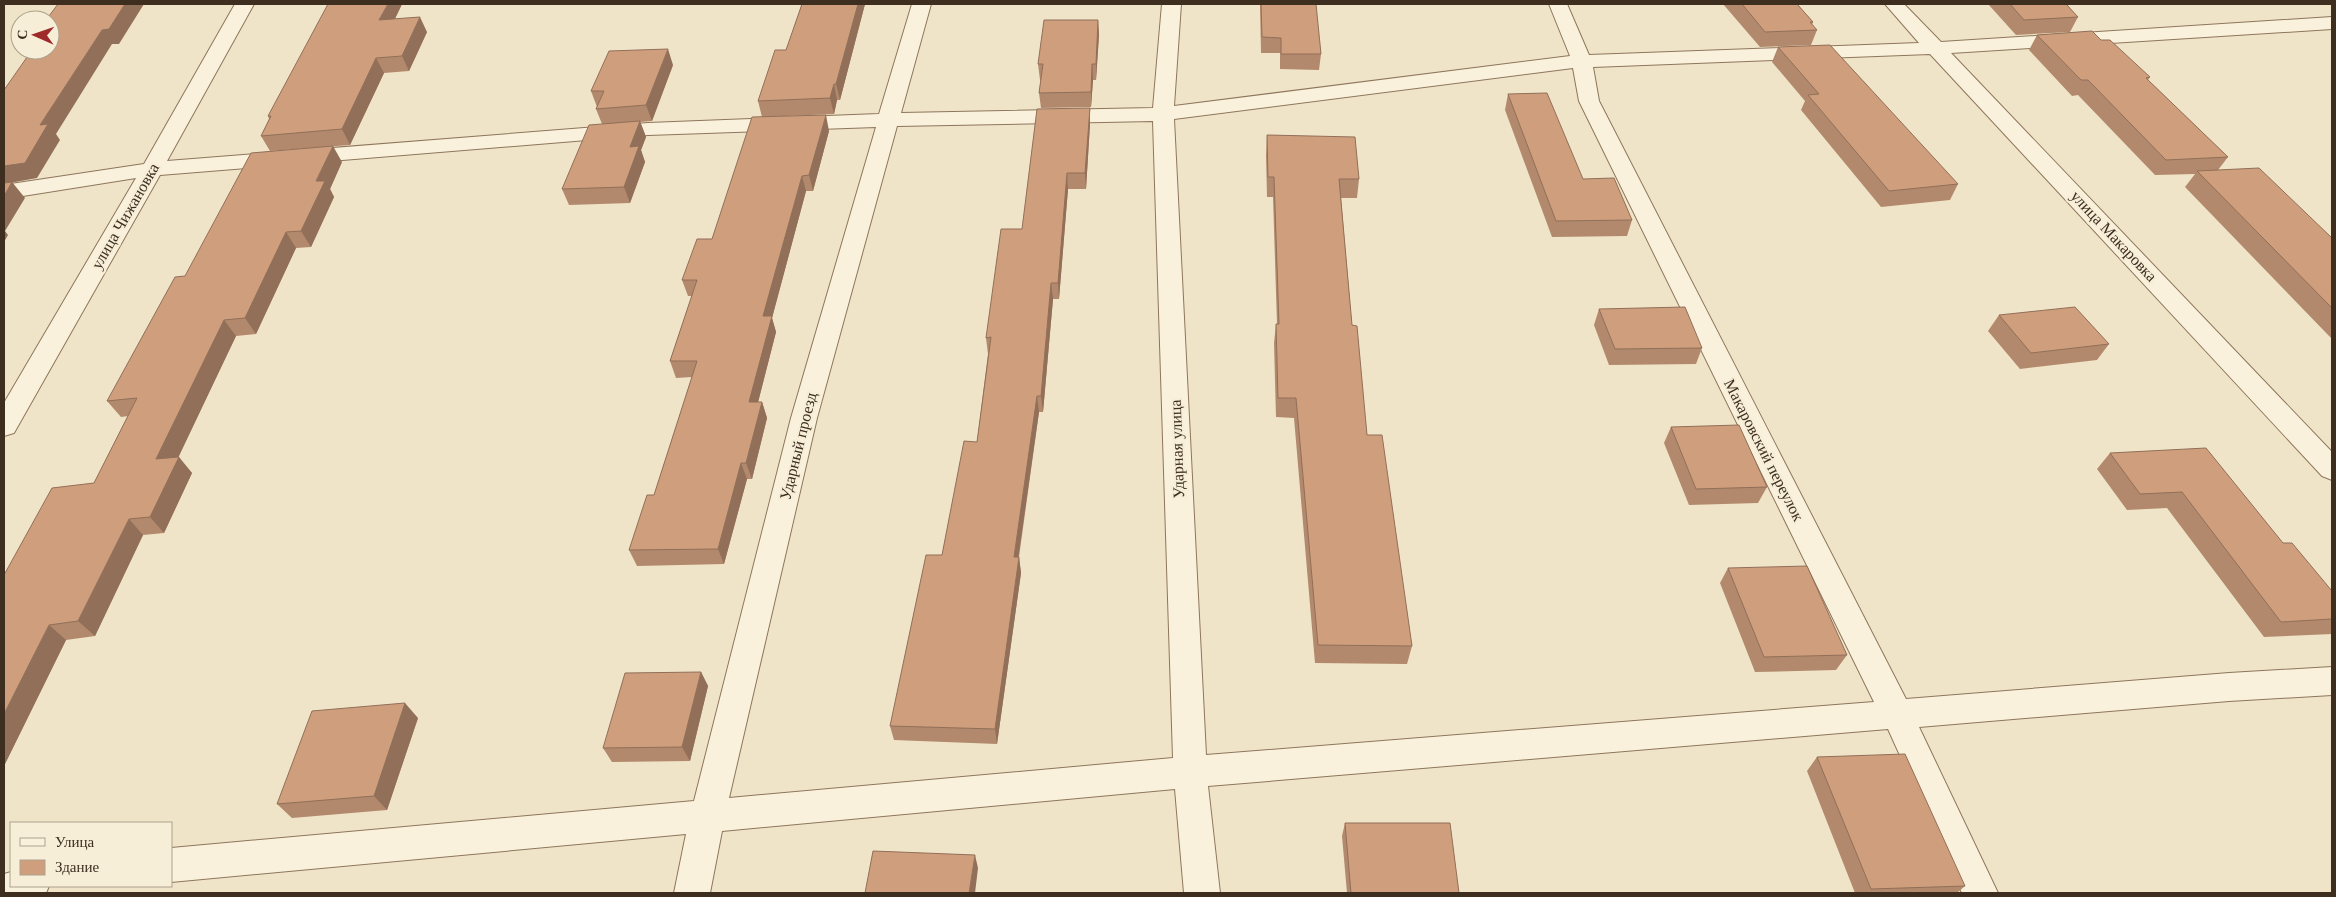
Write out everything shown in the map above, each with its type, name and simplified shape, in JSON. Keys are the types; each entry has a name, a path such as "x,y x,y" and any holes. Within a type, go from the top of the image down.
{"street":[{"name":"улица Чижановка","path":"4,426 152,169 244,4"},
{"name":"Ударный проезд","path":"692,893 707,816 804,418 921,4"},
{"name":"Ударная улица","path":"1171,4 1163,114 1190,772 1202,893"},
{"name":"Макаровский переулок","path":"1558,4 1582,61 1589,101 1897,714 1980,893"},
{"name":"улица Макаровка","path":"1894,4 1938,48 2332,469"},
{"path":"4,192 152,169 648,129 889,120 1163,114 1582,61 1938,48 2332,22"},
{"path":"172,866 1190,772 2209,688 2332,681"},
{"path":"4,891 26,887"}],"building":[{"path":"58,4 125,4 109,29 102,30 40,125 48,124 25,163 4,166 4,90 25,60 60,60 60,10 54,10"},
{"path":"328,4 388,4 379,20 420,17 402,56 376,58 342,129 261,136 271,116 268,116"},
{"path":"802,4 858,4 836,84 834,84 830,98 758,101 775,50 786,50"},
{"path":"1261,4 1316,4 1321,54 1281,54 1281,38 1262,37"},
{"path":"1742,4 1797,4 1813,22 1810,22 1817,30 1765,32"},
{"path":"2010,4 2066,4 2078,17 2024,20"},
{"path":"1044,20 1098,20 1096,64 1092,64 1091,92 1039,93 1043,64 1038,64"},
{"path":"2092,31 2101,40 2110,40 2150,77 2146,78 2228,157 2166,160 2088,80 2081,80 2037,35"},
{"path":"1830,45 1958,184 1889,191 1808,95 1819,94 1778,47"},
{"path":"668,49 646,105 596,109 604,91 591,91 609,51"},
{"path":"1547,93 1583,179 1614,178 1632,220 1556,221 1508,94"},
{"path":"1090,108 1085,173 1067,173 1058,283 1051,283 1041,396 1037,396 1014,557 1019,557 995,729 890,726 926,555 942,555 964,441 977,442 991,337 986,338 1001,229 1022,229 1037,109"},
{"path":"826,115 809,175 802,176 763,316 772,316 749,402 762,402 746,463 741,463 718,549 629,550 647,495 654,495 697,361 670,361 697,280 682,280 697,239 712,239 752,117"},
{"path":"640,121 630,147 639,146 624,187 562,189 589,125"},
{"path":"1267,135 1355,137 1359,179 1339,179 1352,325 1357,326 1367,435 1382,435 1412,646 1318,645 1296,398 1278,398 1276,324 1279,324 1274,177 1268,177"},
{"path":"333,146 316,181 325,181 301,231 286,232 245,318 224,320 156,459 179,457 150,517 129,519 78,621 49,625 4,714 4,575 52,488 94,483 137,398 107,401 175,277 185,276 251,153"},
{"path":"2259,168 2332,238 2332,308 2197,171"},
{"path":"12,182 4,196 4,183"},
{"path":"1685,307 1702,348 1615,349 1599,309"},
{"path":"2075,307 2109,344 2031,353 1999,315"},
{"path":"1739,425 1767,487 1696,489 1671,427"},
{"path":"2206,448 2283,543 2292,543 2332,591 2332,619 2281,622 2182,492 2140,494 2110,453"},
{"path":"1807,566 1847,655 1764,657 1728,568"},
{"path":"701,672 682,747 603,748 625,673"},
{"path":"405,703 374,796 277,804 312,711"},
{"path":"1905,754 1965,886 1871,889 1817,757"},
{"path":"1345,823 1450,823 1459,893 1351,893"},
{"path":"873,851 975,855 969,893 865,893"}]}
